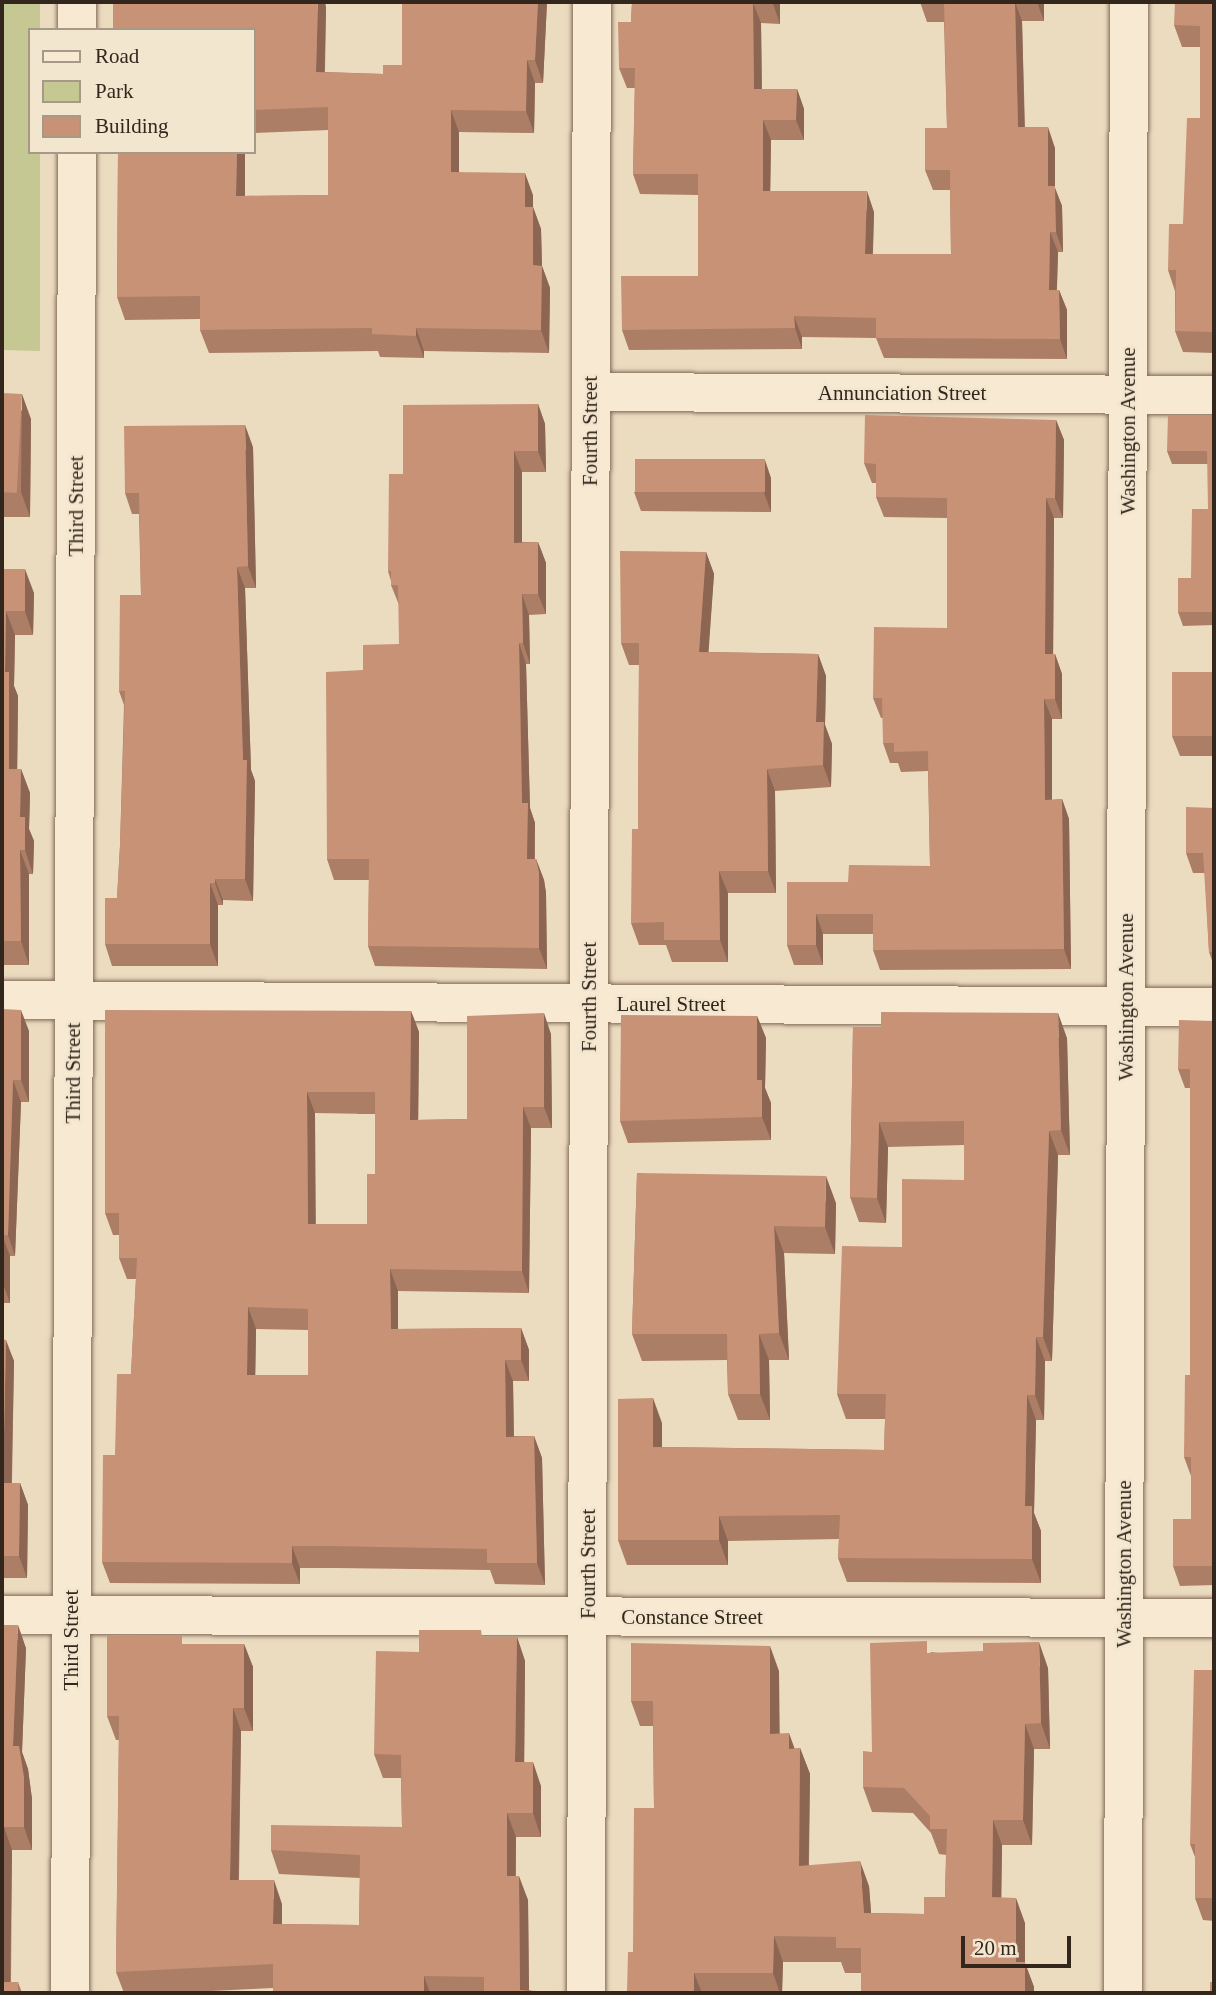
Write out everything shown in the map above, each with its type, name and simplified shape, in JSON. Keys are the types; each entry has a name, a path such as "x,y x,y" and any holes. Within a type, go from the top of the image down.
{"street":[{"path":"77,2 77,28"},
{"name":"Fourth Street","path":"586,1993 592,2"},
{"name":"Washington Avenue","path":"1123,1993 1129,2"},
{"name":"Third Street","path":"70,1993 77,154"},
{"name":"Annunciation Street","path":"591,392 1214,394"},
{"name":"Laurel Street","path":"2,1000 1214,1007"},
{"name":"Constance Street","path":"2,1615 1214,1618"}],"green space":[{"path":"2,2 40,2 40,28 28,28 28,154 40,154 40,351 2,350"}],"building":[{"path":"113,2 318,2 316,72 383,74 383,65 402,65 402,2 538,2 535,60 527,60 526,111 451,110 451,172 525,173 525,207 533,207 533,265 542,266 541,330 416,328 416,336 372,334 372,328 200,330 200,296 117,297 118,154 237,154 236,196 328,195 328,107 256,110 256,28 113,28"},
{"path":"632,2 773,2 753,3 754,89 797,89 796,120 763,120 763,191 867,191 865,254 951,254 950,170 925,170 925,128 947,128 944,2 1015,2 1018,127 1048,127 1048,186 1055,186 1056,232 1050,232 1049,290 1059,290 1060,339 876,338 876,318 794,316 795,328 622,330 621,276 698,276 698,174 633,174 635,68 619,68 618,22 631,22"},
{"path":"1175,2 1214,2 1214,332 1175,331 1176,270 1168,270 1169,224 1183,224 1187,118 1200,118 1200,26 1174,25"},
{"path":"2,393 22,394 17,493 2,492"},
{"path":"538,404 538,451 514,451 514,543 538,542 538,594 522,594 523,643 519,643 522,803 528,803 527,859 536,859 539,872 539,948 368,946 369,859 327,859 326,672 363,670 363,645 399,644 398,585 391,585 391,571 388,571 389,474 403,474 403,405"},
{"path":"865,415 1056,420 1055,498 1046,498 1045,654 1055,654 1055,699 1044,699 1045,800 1062,799 1064,949 873,950 873,914 816,914 816,945 787,945 787,882 848,882 849,865 930,866 928,751 894,752 894,743 883,743 882,698 873,698 874,627 947,628 947,498 876,497 876,464 864,463"},
{"path":"1168,415 1214,415 1214,612 1178,612 1178,578 1191,578 1192,509 1208,509 1207,451 1167,451"},
{"path":"245,425 248,566 237,567 243,760 247,760 245,879 215,879 215,883 210,883 210,944 105,944 105,898 117,898 120,846 125,691 119,691 120,595 141,595 139,493 125,493 124,426"},
{"path":"635,459 765,459 765,492 635,492"},
{"path":"620,551 706,552 699,652 818,654 816,722 824,722 823,765 767,769 768,871 719,871 720,940 664,940 664,922 631,923 632,829 638,829 639,643 621,643"},
{"path":"2,569 25,569 25,611 6,611 5,672 9,672 9,769 21,769 20,817 25,817 25,850 20,850 21,941 2,941"},
{"path":"1172,672 1214,672 1214,736 1172,736"},
{"path":"1186,807 1214,808 1214,952 1209,952 1203,853 1186,853"},
{"path":"2,1009 21,1010 21,1080 13,1080 8,1235 2,1235"},
{"path":"105,1010 411,1011 410,1120 467,1119 467,1016 544,1013 544,1107 523,1107 522,1271 390,1269 391,1329 521,1328 521,1360 505,1360 506,1437 534,1436 537,1563 487,1563 487,1549 328,1546 292,1546 292,1563 102,1562 103,1455 115,1455 117,1374 131,1374 137,1258 119,1258 119,1213 105,1213","holes":["307,1092 375,1092 375,1174 367,1174 367,1224 308,1224","248,1307 308,1309 308,1375 247,1375"]},
{"path":"881,1012 1058,1013 1061,1130 1049,1131 1043,1337 1036,1337 1035,1395 1027,1395 1025,1506 1032,1506 1032,1559 838,1558 840,1515 719,1516 719,1540 618,1540 618,1399 653,1398 653,1447 884,1450 886,1394 837,1394 842,1246 902,1247 902,1179 964,1180 964,1121 879,1122 877,1198 850,1197 853,1027 881,1027"},
{"path":"621,1015 757,1016 757,1080 762,1080 762,1117 620,1121"},
{"path":"1179,1020 1214,1021 1214,1566 1173,1566 1173,1519 1191,1519 1191,1457 1184,1457 1185,1375 1190,1375 1190,1069 1178,1069"},
{"path":"637,1173 826,1176 825,1227 774,1226 779,1333 759,1334 760,1394 728,1394 727,1334 632,1334"},
{"path":"2,1339 6,1340 3,1483 20,1483 19,1556 2,1556"},
{"path":"2,1625 18,1625 13,1746 19,1746 24,1777 24,1827 4,1827 2,1982"},
{"path":"419,1630 481,1630 482,1637 517,1637 515,1762 533,1762 533,1813 507,1813 507,1876 519,1876 520,1990 537,1993 484,1993 484,1977 424,1976 424,1993 273,1993 273,1964 116,1972 119,1716 107,1716 107,1636 182,1635 182,1644 244,1644 244,1708 233,1708 230,1880 274,1880 273,1924 359,1925 360,1855 271,1850 271,1825 402,1827 401,1755 374,1754 376,1651 419,1652"},
{"path":"927,1641 927,1653 983,1651 983,1643 1039,1642 1041,1723 1025,1724 1023,1820 993,1820 992,1897 1016,1898 1016,1962 1025,1962 1025,1993 861,1993 861,1948 836,1948 836,1937 774,1936 773,1973 694,1973 694,1993 627,1993 628,1952 633,1952 634,1808 654,1808 653,1701 631,1701 631,1643 770,1646 770,1734 789,1733 789,1749 800,1748 799,1866 860,1861 864,1913 924,1914 924,1897 945,1897 947,1829 930,1829 930,1816 904,1788 863,1787 863,1751 872,1752 870,1643"},
{"path":"1194,1670 1214,1670 1214,1898 1195,1898 1195,1844 1190,1844"},
{"path":"2,1982 18,1982 18,1993 2,1993"},
{"path":"1210,1982 1214,1982 1214,1993 1210,1993"}]}
